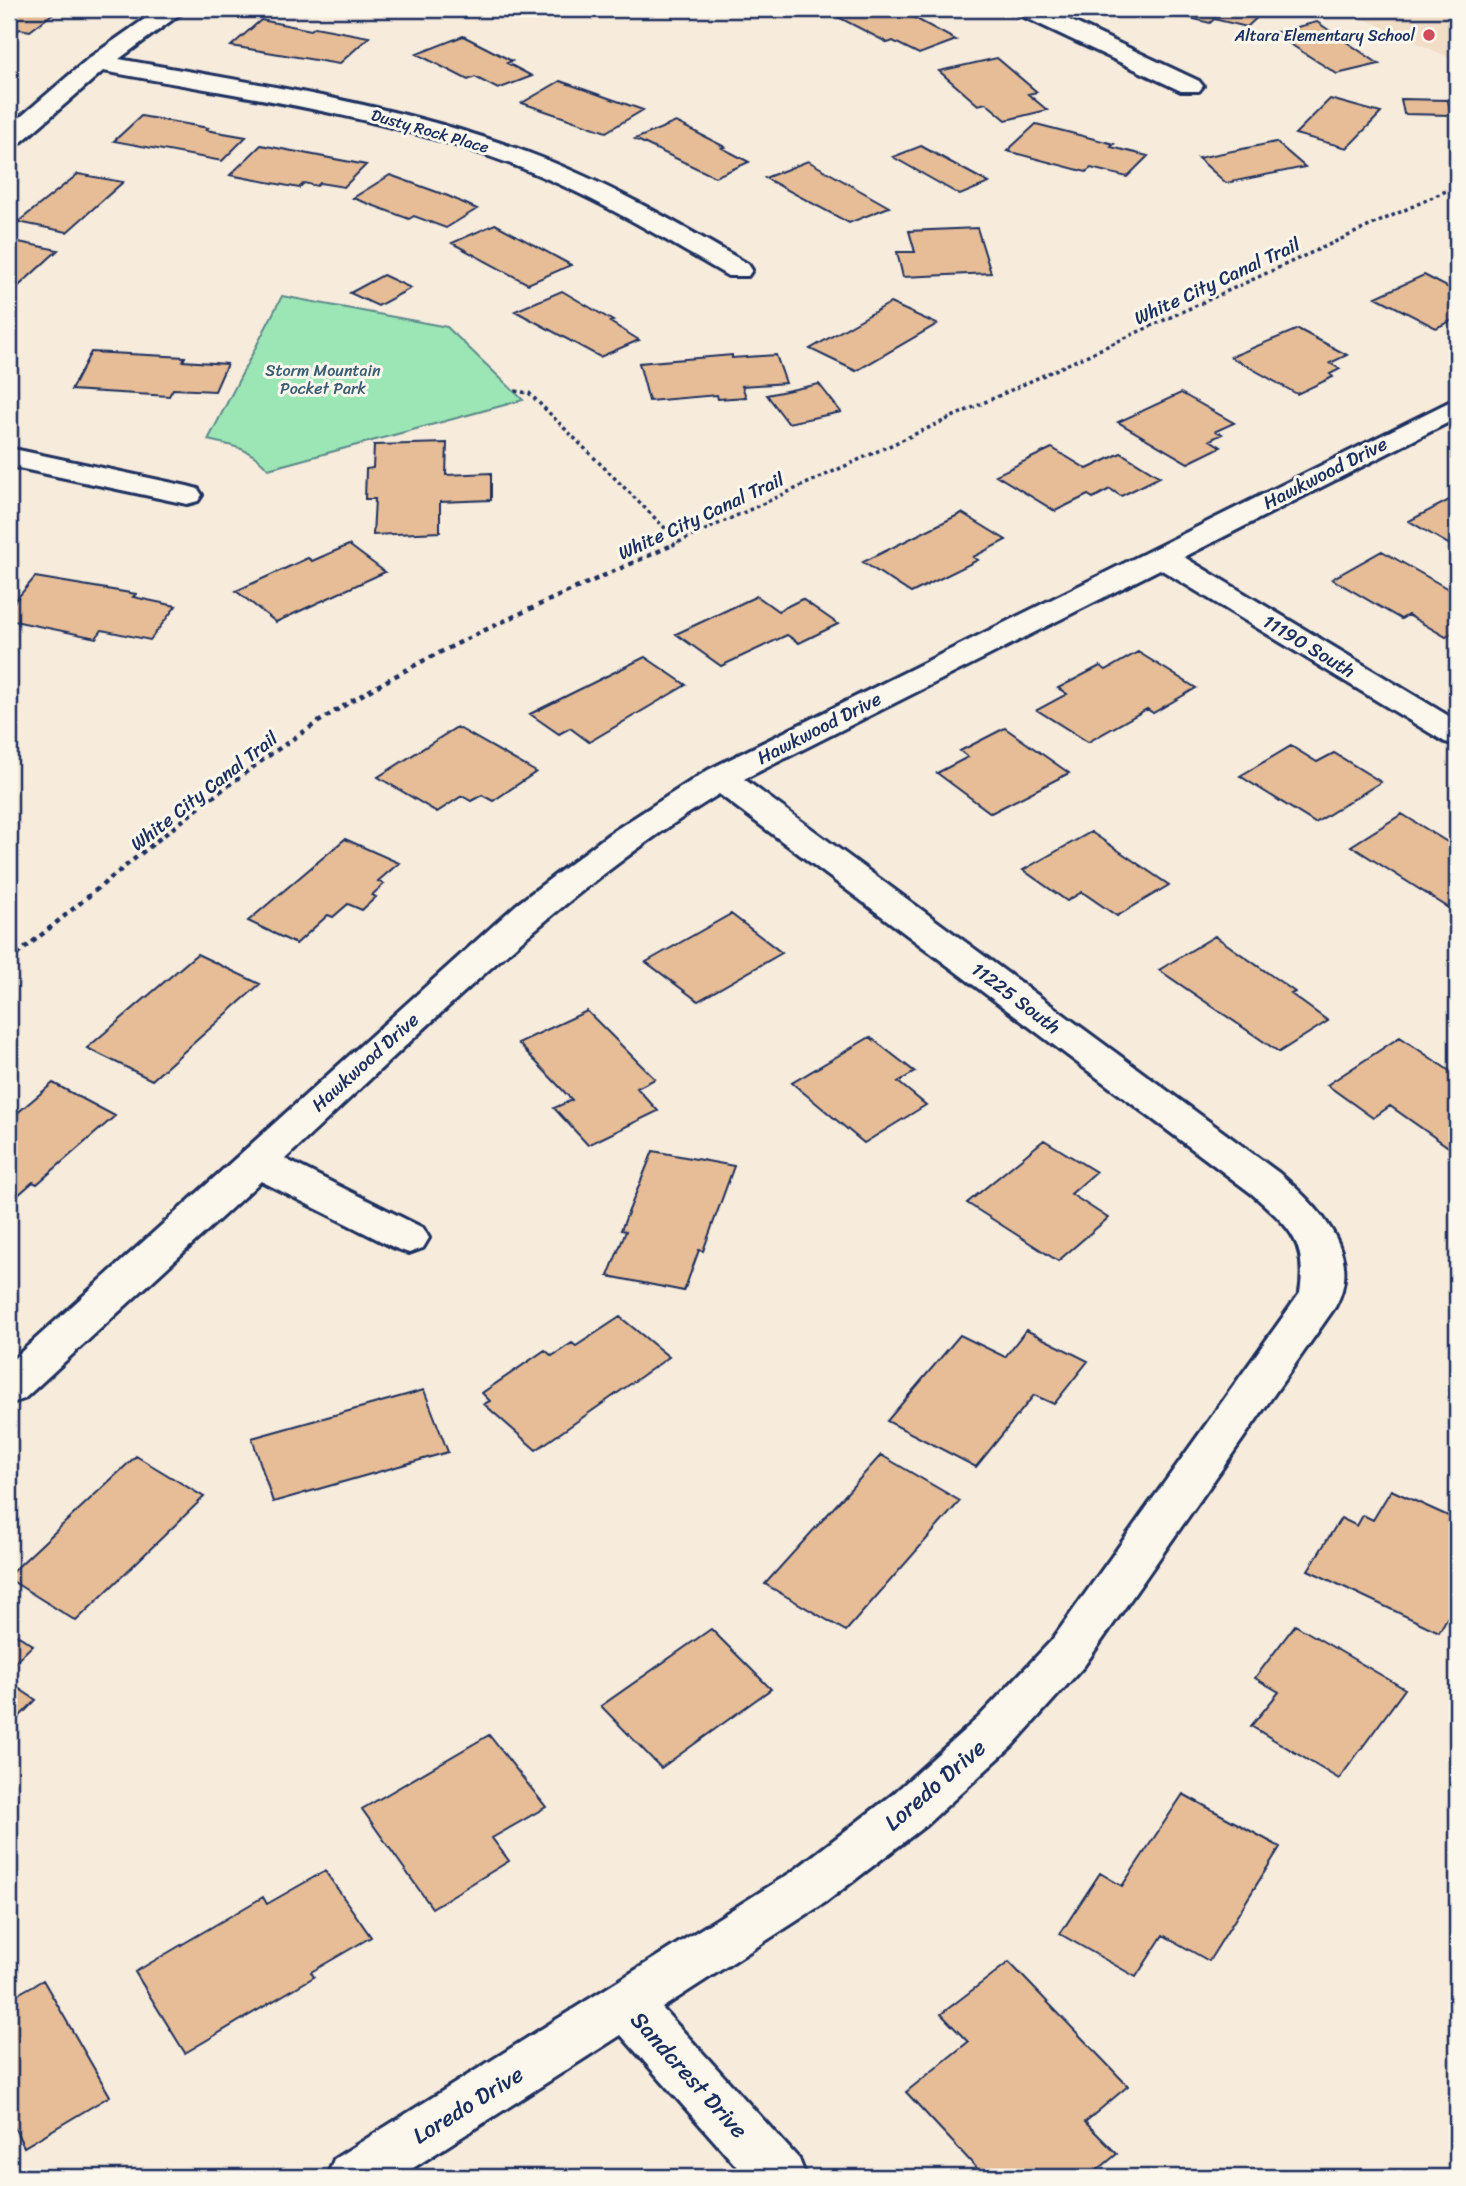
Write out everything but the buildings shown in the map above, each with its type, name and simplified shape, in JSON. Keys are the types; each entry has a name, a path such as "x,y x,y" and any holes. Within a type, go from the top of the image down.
{"street":[{"path":"9,140 98,63 175,9"},
{"path":"1027,9 1190,86"},
{"name":"Dusty Rock Place","path":"98,63 371,114 447,134 591,187 738,270"},
{"name":"Hawkwood Drive","path":"9,1388 529,913 589,863 652,819 720,778 1457,407"},
{"path":"9,457 187,495"},
{"name":"11190 South","path":"1160,556 1457,735"},
{"name":"11225 South","path":"720,778 1265,1183 1309,1222"},
{"path":"255,1161 409,1238"},
{"name":"Loredo Drive","path":"353,2177 809,1887 909,1810 995,1732 1068,1653 1320,1296 1325,1270 1321,1245 1309,1222"},
{"name":"Sandcrest Drive","path":"626,2004 780,2177"}],"path":[{"name":"White City Canal Trail","path":"9,961 254,767 350,702 453,645 1457,186"},
{"path":"515,391 529,393 679,542"}],"shaded area":[{"name":"Altara Elementary School","path":"1343,9 1457,9 1457,61"}],"green space":[{"name":"Storm Mountain Pocket Park","path":"282,296 447,327 523,400 268,469 248,452 208,440"}],"place":[{"name":"Altara Elementary School","path":"1429,35"}]}
